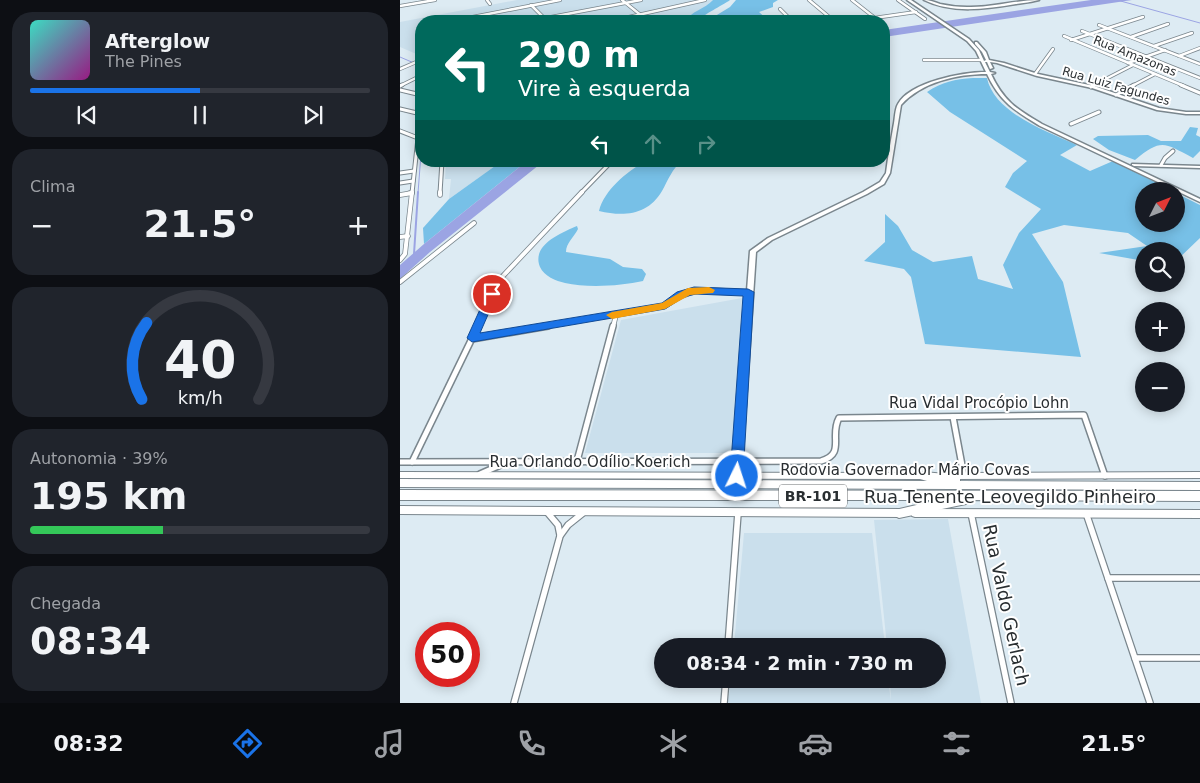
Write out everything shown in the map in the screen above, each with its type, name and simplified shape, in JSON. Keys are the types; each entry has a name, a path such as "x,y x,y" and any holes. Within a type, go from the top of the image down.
{"highway":[{"path":"924,476 1006,484"},
{"name":"Rodovia Governador Mário Covas","path":"400,483 1200,486"},
{"name":"Rodovia Governador Mário Covas","path":"400,495 1200,496"},
{"path":"899,513 981,496"}],"main road":[{"path":"911,0 959,29 984,52 999,62"},
{"path":"926,0 941,6 966,9 1037,0"},
{"path":"941,18 974,46 1004,95 1026,114 1200,196"},
{"path":"984,52 1004,99 1024,116 1200,201"},
{"path":"982,60 999,62"},
{"path":"991,72 992,67 999,62"},
{"name":"Rua Luiz Fagundes","path":"999,62 1035,74 1091,87 1159,110 1200,113"},
{"path":"890,161 898,113 903,100 920,89 944,78 991,72"},
{"path":"1134,164 1200,167"},
{"path":"737,476 751,254 755,248 770,239 865,194 885,180 889,167"},
{"name":"Rua Orlando Odílio Koerich","path":"400,476 1200,475"},
{"name":"Rua Tenente Leovegildo Pinheiro","path":"400,510 1200,514"}],"street":[{"path":"400,6 435,0"},
{"path":"487,0 490,4"},
{"path":"482,15 560,0"},
{"path":"622,0 640,15 705,1"},
{"path":"570,15 641,0"},
{"path":"809,0 827,15"},
{"path":"852,0 871,15"},
{"path":"898,0 925,19"},
{"path":"531,5 541,15"},
{"path":"780,9 786,15"},
{"path":"890,16 916,12"},
{"path":"1071,40 1143,17"},
{"path":"1131,37 1168,24"},
{"path":"1099,25 1200,64"},
{"path":"1082,30 1200,78"},
{"path":"1154,46 1192,33"},
{"name":"Rua Amazonas","path":"1064,36 1195,91 1200,91"},
{"path":"1070,45 1078,42"},
{"path":"1179,56 1200,48"},
{"path":"1035,74 1053,49"},
{"path":"1128,63 1165,50"},
{"path":"924,60 982,60"},
{"path":"400,69 415,62"},
{"path":"1091,87 1133,65"},
{"path":"1116,95 1155,74"},
{"path":"400,88 415,79"},
{"path":"400,88 415,93"},
{"path":"400,109 415,113"},
{"path":"1071,124 1099,112"},
{"path":"400,131 415,136"},
{"path":"1161,166 1165,158 1173,151"},
{"path":"400,260 405,254 408,236 415,163"},
{"path":"440,195 442,167"},
{"path":"412,462 502,277 606,167"},
{"path":"400,173 414,171"},
{"path":"400,183 413,181"},
{"path":"400,195 412,192"},
{"path":"400,282 474,223"},
{"path":"400,237 408,236"},
{"path":"472,338 665,306 688,292 706,290 748,292"},
{"path":"578,461 616,315"},
{"name":"Rua Vidal Procópio Lohn","path":"738,461 827,460 835,454 835,425 839,418 851,416 1084,415 1105,476"},
{"path":"953,417 964,476"},
{"path":"400,462 738,461"},
{"path":"476,476 508,462"},
{"path":"546,511 558,525 560,536"},
{"path":"514,703 560,536 568,525 584,512"},
{"path":"729,638 738,513"},
{"name":"Rua Valdo Gerlach","path":"971,513 1011,703"},
{"path":"1086,513 1150,703"},
{"path":"1108,578 1200,578"},
{"path":"1135,658 1200,658"},
{"path":"724,703 725,688"}],"shaded area":[{"path":"517,0 713,0 708,6 691,15 437,15"},
{"path":"713,0 730,0 705,15 691,15"},
{"path":"736,0 778,0 773,3 773,7 759,12 762,15 717,15 730,7"},
{"path":"1091,0 1132,0 890,36 890,29"},
{"path":"415,19 415,53 400,47 400,22"},
{"path":"987,78 992,90 1000,101 1011,111 1024,120 1077,145 1060,155 1090,171 1113,161 1155,182 1135,182 1135,232 1185,232 1185,198 1200,205 1200,238 1185,252 1185,242 1141,242 1128,233 1064,225 1032,234 1063,282 1081,357 925,344 911,277 904,269 864,261 885,242 885,214 898,226 912,250 933,262 972,256 978,279 1013,289 1003,265 1019,233 1041,209 1005,187 1013,173 1027,161 950,112 927,92 938,86 960,79"},
{"path":"1190,127 1198,128 1196,135 1200,137 1200,151 1193,158 1163,145 1151,148 1135,160 1109,150 1093,139 1098,136 1148,135 1161,141 1181,141"},
{"path":"446,167 494,167 449,199 451,179 445,179"},
{"path":"494,167 520,167 424,244 423,228 449,199"},
{"path":"520,167 536,167 430,252 400,279 400,265"},
{"path":"636,167 676,167 656,199 643,209 626,214 599,211 611,189"},
{"path":"577,226 578,229 569,243 566,252 610,259 623,267 642,269 646,274 643,281 614,285 583,286 562,282 547,275 540,267 538,259 540,252 556,236"},
{"path":"1135,248 1135,259 1099,253"},
{"path":"742,298 734,453 585,453 621,320"},
{"path":"948,519 981,703 728,703 730,688 889,688 891,701 890,688 946,688 946,638 886,638 874,520"},
{"path":"744,533 872,533 884,638 735,638"}],"waterway":[{"path":"1117,0 1200,23"},
{"path":"400,57 415,63"},
{"path":"418,193 420,167"},
{"path":"414,254 418,192"}],"slow traffic":[{"path":"612,315 669,305 680,295 688,292 709,290"}],"route":[{"path":"492,294 472,338 665,306 669,305 680,295 694,290 748,292 737,476"}]}
